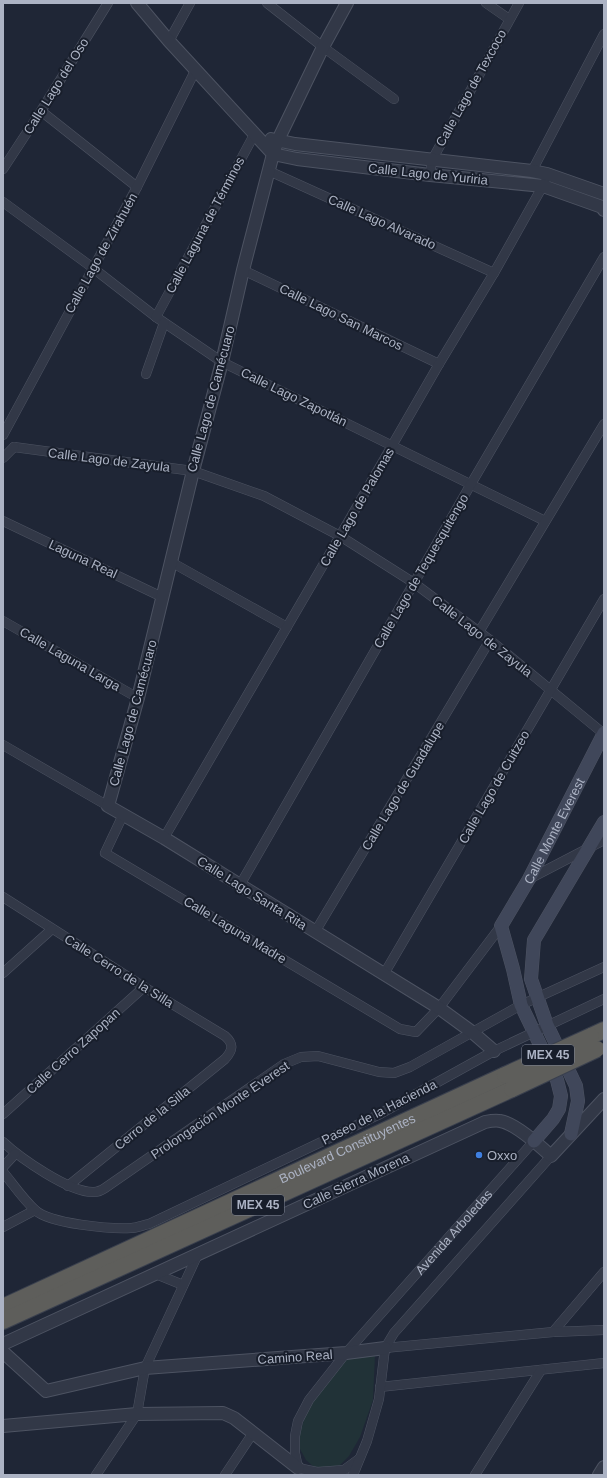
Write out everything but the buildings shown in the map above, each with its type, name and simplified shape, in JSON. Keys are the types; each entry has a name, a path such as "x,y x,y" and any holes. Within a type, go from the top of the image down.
{"highway":[{"name":"Boulevard Constituyentes","path":"3,1321 599,1040"},
{"name":"Boulevard Constituyentes","path":"3,1307 509,1082"}],"main road":[{"name":"Calle Monte Everest","path":"501,926 529,879 604,734"},
{"path":"571,1134 578,1101 576,1086 547,1025 536,997 531,979 534,940 604,822"},
{"path":"501,926 522,1005 535,1032"},
{"name":"Avenida Arboledas","path":"534,1141 553,1119 559,1109 561,1096 557,1080 535,1032"}],"street":[{"name":"Calle Lago del Oso","path":"3,168 41,111 108,3"},
{"path":"137,3 169,41 273,154"},
{"path":"169,41 190,3"},
{"path":"267,3 323,47 394,99"},
{"name":"Calle Lago de Camécuaro","path":"108,806 138,698 193,471 222,362 243,270 273,154 278,140 323,47 347,3"},
{"path":"486,3 509,19"},
{"name":"Calle Lago de Texcoco","path":"430,175 432,160 519,3"},
{"path":"532,171 604,34"},
{"name":"Calle Lago de Zirahuén","path":"14,447 3,435 137,187 196,69"},
{"path":"41,111 137,187"},
{"name":"Calle Lago de Yuriria","path":"257,135 295,144 532,171 547,174 604,194"},
{"name":"Calle Laguna de Términos","path":"156,317 257,135"},
{"name":"Calle Lago de Yuriria","path":"273,154 297,159 430,175 543,186 604,207"},
{"name":"Calle Lago Alvarado","path":"269,172 494,273"},
{"name":"Calle Lago de Palomas","path":"164,838 439,364 494,273 543,186 547,174"},
{"name":"Calle Lago Zapotlán","path":"3,202 93,268 164,323 222,362 471,484 545,522"},
{"name":"Calle Lago de Tequesquitengo","path":"240,885 471,484 604,257"},
{"name":"Calle Lago San Marcos","path":"243,270 439,364"},
{"path":"146,374 164,323"},
{"path":"479,632 604,424"},
{"path":"3,458 14,447"},
{"name":"Calle Lago de Zayula","path":"14,447 193,471 264,496 340,536 414,583 490,640 604,734"},
{"name":"Laguna Real","path":"3,521 162,597"},
{"path":"171,562 287,626"},
{"name":"Calle Lago de Cuitzeo","path":"384,974 604,599"},
{"name":"Calle Laguna Larga","path":"3,621 138,698"},
{"name":"Calle Lago de Guadalupe","path":"315,932 490,640"},
{"name":"Calle Lago Santa Rita","path":"3,745 164,838 439,1008 472,1032 494,1051"},
{"name":"Calle Laguna Madre","path":"123,815 105,853 400,1029"},
{"path":"529,879 604,840"},
{"name":"Calle Cerro de la Silla","path":"3,897 144,987 225,1036 230,1040 233,1046"},
{"name":"Calle Monte Everest","path":"400,1029 416,1032 439,1008 501,926"},
{"path":"3,973 52,929"},
{"path":"472,1032 536,997 604,967"},
{"name":"Calle Cerro Zapopan","path":"3,1114 144,987"},
{"name":"Paseo de la Hacienda","path":"35,1210 44,1216 60,1221 116,1228 133,1228 149,1224 378,1115 494,1051 604,999"},
{"name":"Prolongación Monte Everest","path":"3,1142 15,1154 68,1186 84,1191 95,1192 105,1188 284,1064 301,1057 318,1056 379,1072 394,1073 410,1068 472,1032"},
{"name":"Cerro de la Silla","path":"68,1186 225,1058 231,1052 233,1046"},
{"name":"Avenida Arboledas","path":"385,1348 394,1333 551,1156 604,1099"},
{"name":"Calle Sierra Morena","path":"3,1344 485,1122 501,1121 516,1128 551,1156"},
{"name":"Avenida Arboledas","path":"303,1471 295,1453 295,1436 298,1421 309,1400 346,1353 534,1141"},
{"path":"3,1167 15,1154"},
{"path":"3,1172 35,1210 3,1227"},
{"path":"96,1475 137,1414 145,1368 198,1254"},
{"path":"553,1332 604,1272"},
{"path":"156,1274 183,1285"},
{"name":"Camino Real","path":"3,1352 46,1392 145,1368 346,1353 553,1332 604,1330"},
{"path":"353,1475 367,1441 379,1400 385,1348"},
{"path":"380,1387 604,1363"},
{"path":"475,1475 541,1370"},
{"path":"3,1426 137,1414 223,1413 234,1418 303,1471 317,1472 344,1470 360,1457"},
{"path":"225,1475 253,1433"},
{"path":"599,1475 604,1467"}],"shaded area":[{"path":"375,1355 373,1400 360,1437 349,1456 340,1465 328,1468 314,1467 306,1460 300,1449 299,1437 309,1402 343,1358"}],"place":[{"name":"Oxxo","path":"479,1155"}]}
